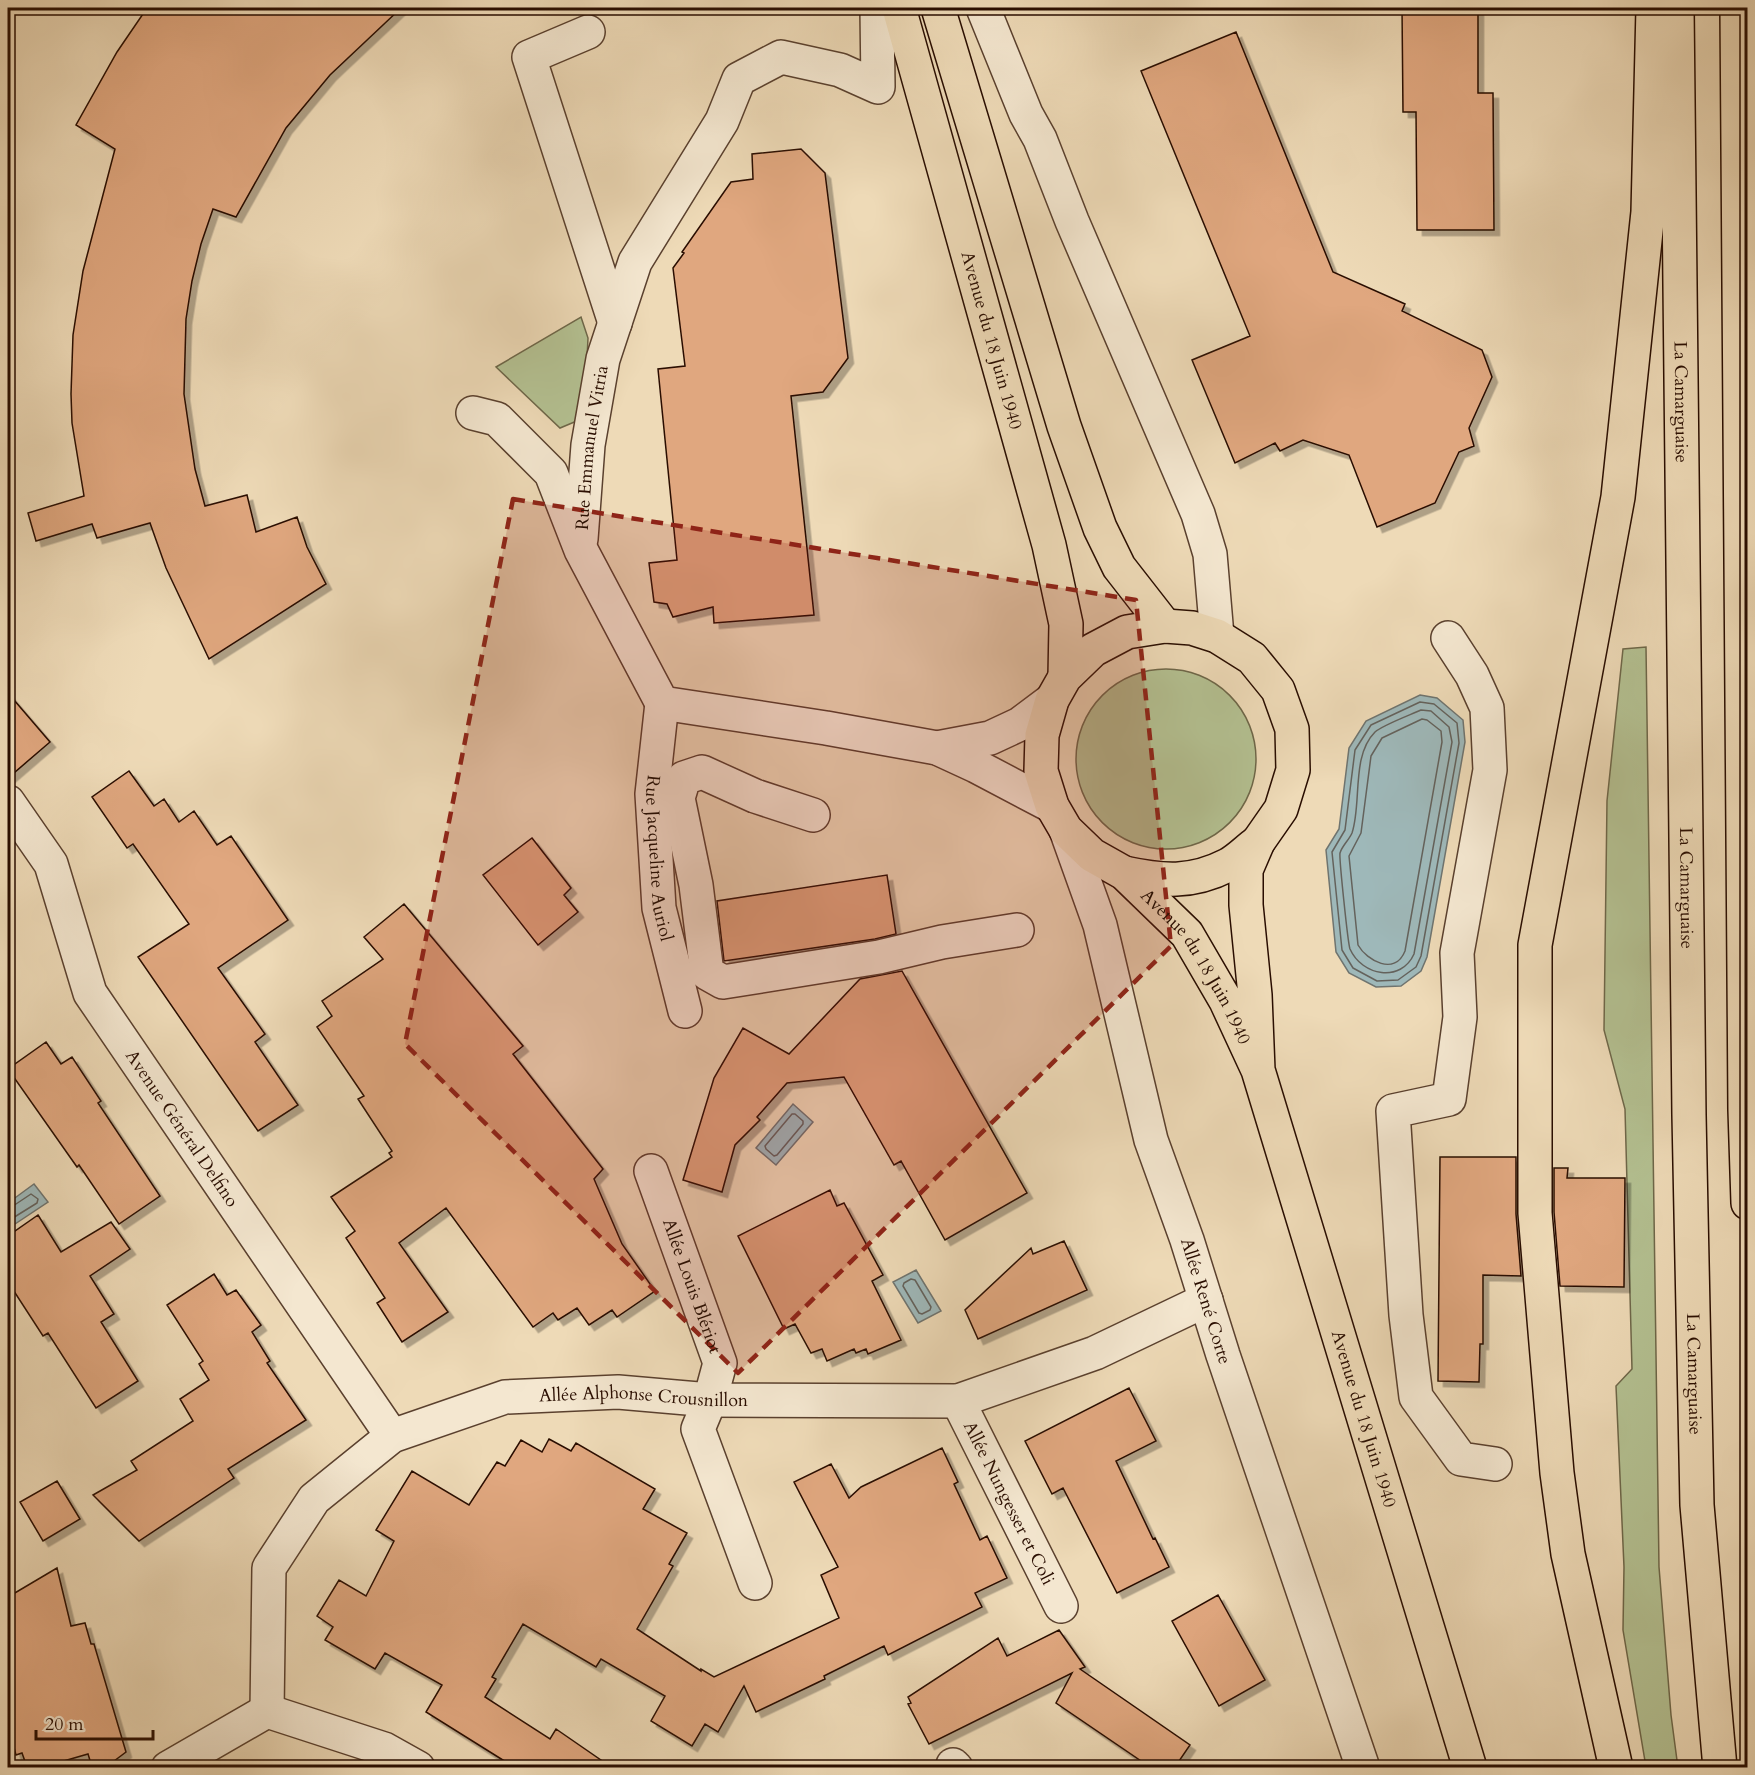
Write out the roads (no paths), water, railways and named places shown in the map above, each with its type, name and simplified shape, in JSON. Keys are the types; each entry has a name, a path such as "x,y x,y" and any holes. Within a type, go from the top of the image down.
{"main road":[{"name":"Avenue du 18 Juin 1940","path":"899,8 1049,545 1066,624 1058,689 1042,735 1041,771 1059,818 1092,855 1124,873 1187,934 1226,1001 1258,1070 1470,1767"},
{"path":"938,8 1064,426 1100,528 1119,567 1165,626"},
{"path":"1616,1767 1568,1554 1557,1473 1535,1213 1535,945 1618,497 1648,212 1652,8"},
{"name":"La Camarguaise","path":"1677,8 1689,1126 1697,1505 1720,1767"},
{"path":"1737,8 1745,1110 1748,1203"},
{"name":"Avenue du 18 Juin 1940","path":"1058,689 1093,650 1127,632 1165,626 1192,628 1217,636 1252,658 1278,690 1292,729 1293,770 1281,809 1258,842 1246,870 1246,905 1255,995 1258,1070"},
{"name":"Avenue du 18 Juin 1940","path":"1124,873 1159,880 1195,878 1229,864 1258,842"}],"street":[{"name":"Rue Emmanuel Vitria","path":"662,703 581,550 588,445 603,359 635,262 722,121 739,79 781,57 840,70 878,87 877,8"},
{"path":"983,8 1026,114 1040,139 1072,221 1198,514 1210,554 1217,636"},
{"path":"588,32 529,57 615,323"},
{"path":"473,413 497,419 551,473 581,550"},
{"path":"1448,638 1472,675 1487,708 1490,770 1457,953 1460,1017 1449,1099 1393,1110 1406,1315 1416,1397 1461,1459 1495,1464"},
{"path":"937,748 990,738 1020,724 1058,689"},
{"path":"662,703 814,726 937,748 976,766 1059,818"},
{"name":"Rue Jacqueline Auriol","path":"662,703 652,794 658,908 685,1011"},
{"path":"813,815 755,796 702,772 684,778 678,798 696,885 707,974 723,982 879,957 942,942 1017,930"},
{"name":"Avenue Général Delfino","path":"8,802 51,864 90,993 392,1436"},
{"name":"Allée René Corte","path":"1059,818 1100,925 1151,1140 1187,1240 1364,1767"},
{"name":"Allée Louis Blériot","path":"651,1172 720,1363 710,1400 698,1429 755,1583"},
{"name":"Allée Alphonse Crousnillon","path":"267,1711 269,1568 314,1498 392,1436 505,1397 618,1392 710,1400 958,1401 1095,1353 1206,1300"},
{"name":"Allée Nungesser et Coli","path":"958,1401 1061,1606"},
{"path":"168,1767 267,1711 384,1749 418,1767"}],"water":[{"path":"1420,695 1437,698 1463,720 1465,742 1427,957 1421,971 1401,986 1376,987 1349,973 1336,952 1326,850 1339,829 1349,748 1366,721"},
{"path":"793,1104 813,1122 776,1165 756,1148"},
{"path":"34,1184 48,1202 9,1228 8,1203"},
{"path":"916,1270 941,1311 918,1323 893,1282"}]}
